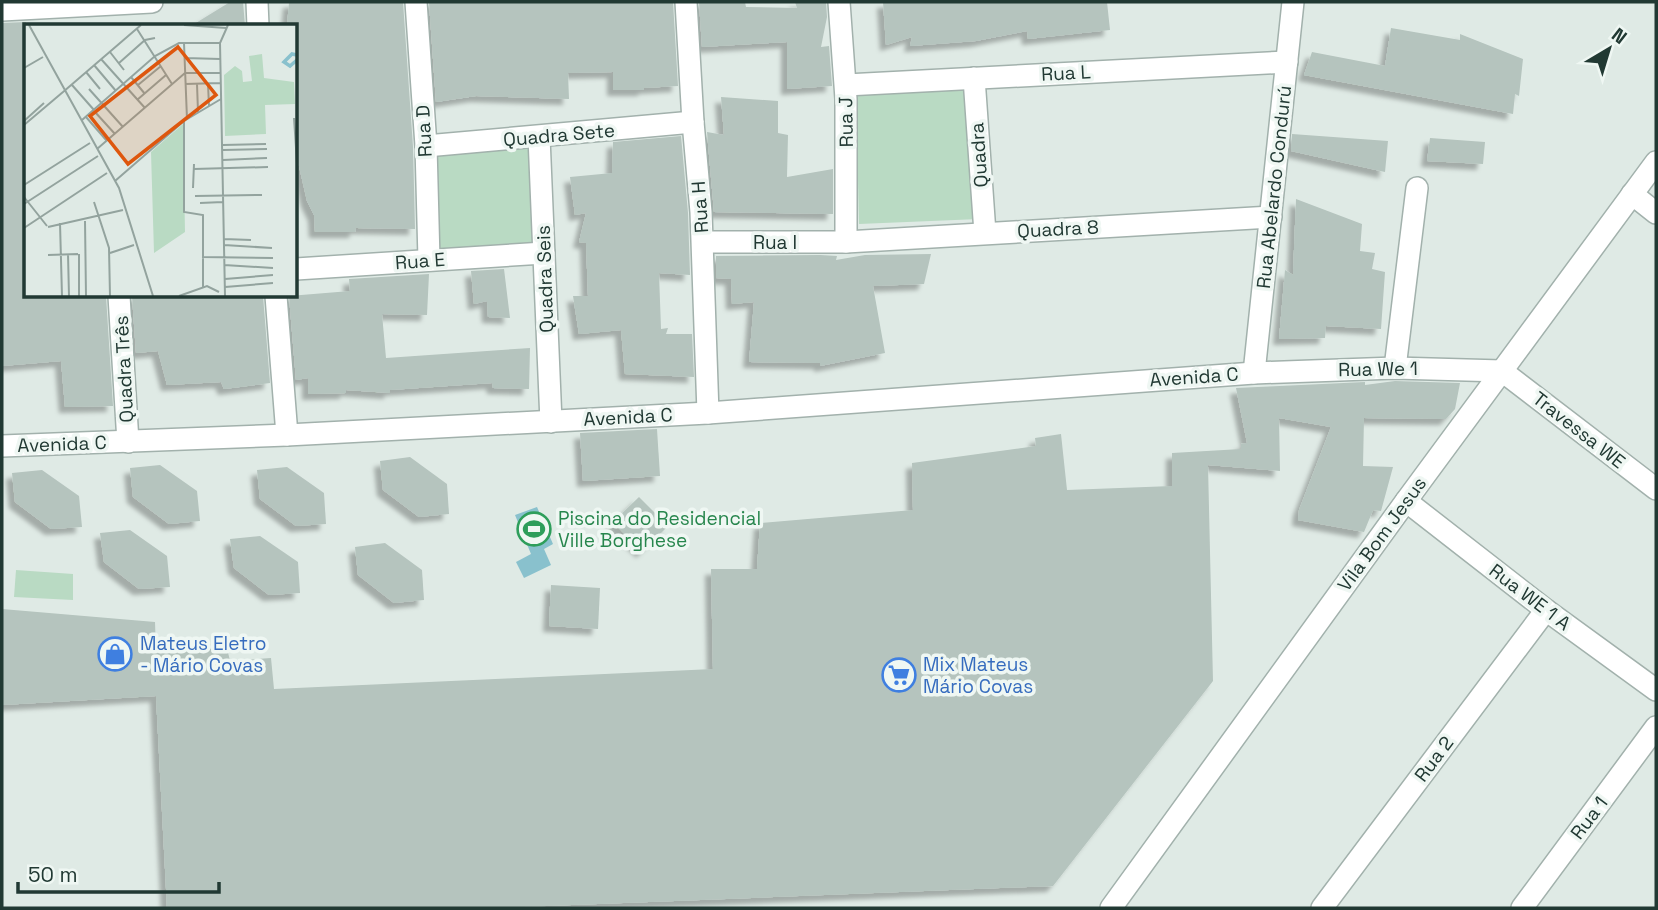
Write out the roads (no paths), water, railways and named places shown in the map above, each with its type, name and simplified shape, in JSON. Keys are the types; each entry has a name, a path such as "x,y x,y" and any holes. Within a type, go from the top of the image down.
{"street":[{"path":"2,10 103,16 152,2"},
{"path":"257,2 258,24"},
{"name":"Rua D","path":"416,2 426,146 429,260"},
{"name":"Rua H","path":"686,2 703,242 708,413"},
{"name":"Rua J","path":"839,2 845,85 846,242"},
{"name":"Rua Abelardo Condurú","path":"1254,373 1293,2"},
{"name":"Rua L","path":"845,85 1287,62"},
{"name":"Quadra","path":"974,78 985,233"},
{"name":"Quadra Sete","path":"426,146 693,122"},
{"name":"Quadra Seis","path":"539,137 551,422"},
{"name":"Vila Bom Jesus","path":"1111,908 1656,162"},
{"path":"1395,368 1417,188"},
{"path":"1632,194 1656,213"},
{"name":"Quadra 8","path":"846,242 1271,216"},
{"name":"Rua I","path":"703,242 846,242"},
{"name":"Rua E","path":"298,269 544,253"},
{"name":"Quadra Três","path":"119,298 128,442"},
{"path":"276,298 287,435"},
{"name":"Rua We 1","path":"1254,373 1395,368 1502,371"},
{"name":"Travessa WE","path":"1502,371 1656,489"},
{"name":"Avenida C","path":"2,446 287,435 708,413 1254,373"},
{"name":"Rua WE 1 A","path":"1406,501 1546,610 1656,690"},
{"name":"Rua 2","path":"1322,908 1546,610"},
{"name":"Rua 1","path":"1522,908 1656,727"}],"water":[{"name":"Piscina do Residencial Ville Borghese","path":"537,507 553,544 544,549 551,565 524,578 516,562 531,554 515,515"}],"place":[{"name":"Piscina do Residencial Ville Borghese","path":"534,529"},
{"name":"Mateus Eletro - Mário Covas","path":"115,654"},
{"name":"Mix Mateus Mário Covas","path":"899,675"}]}
